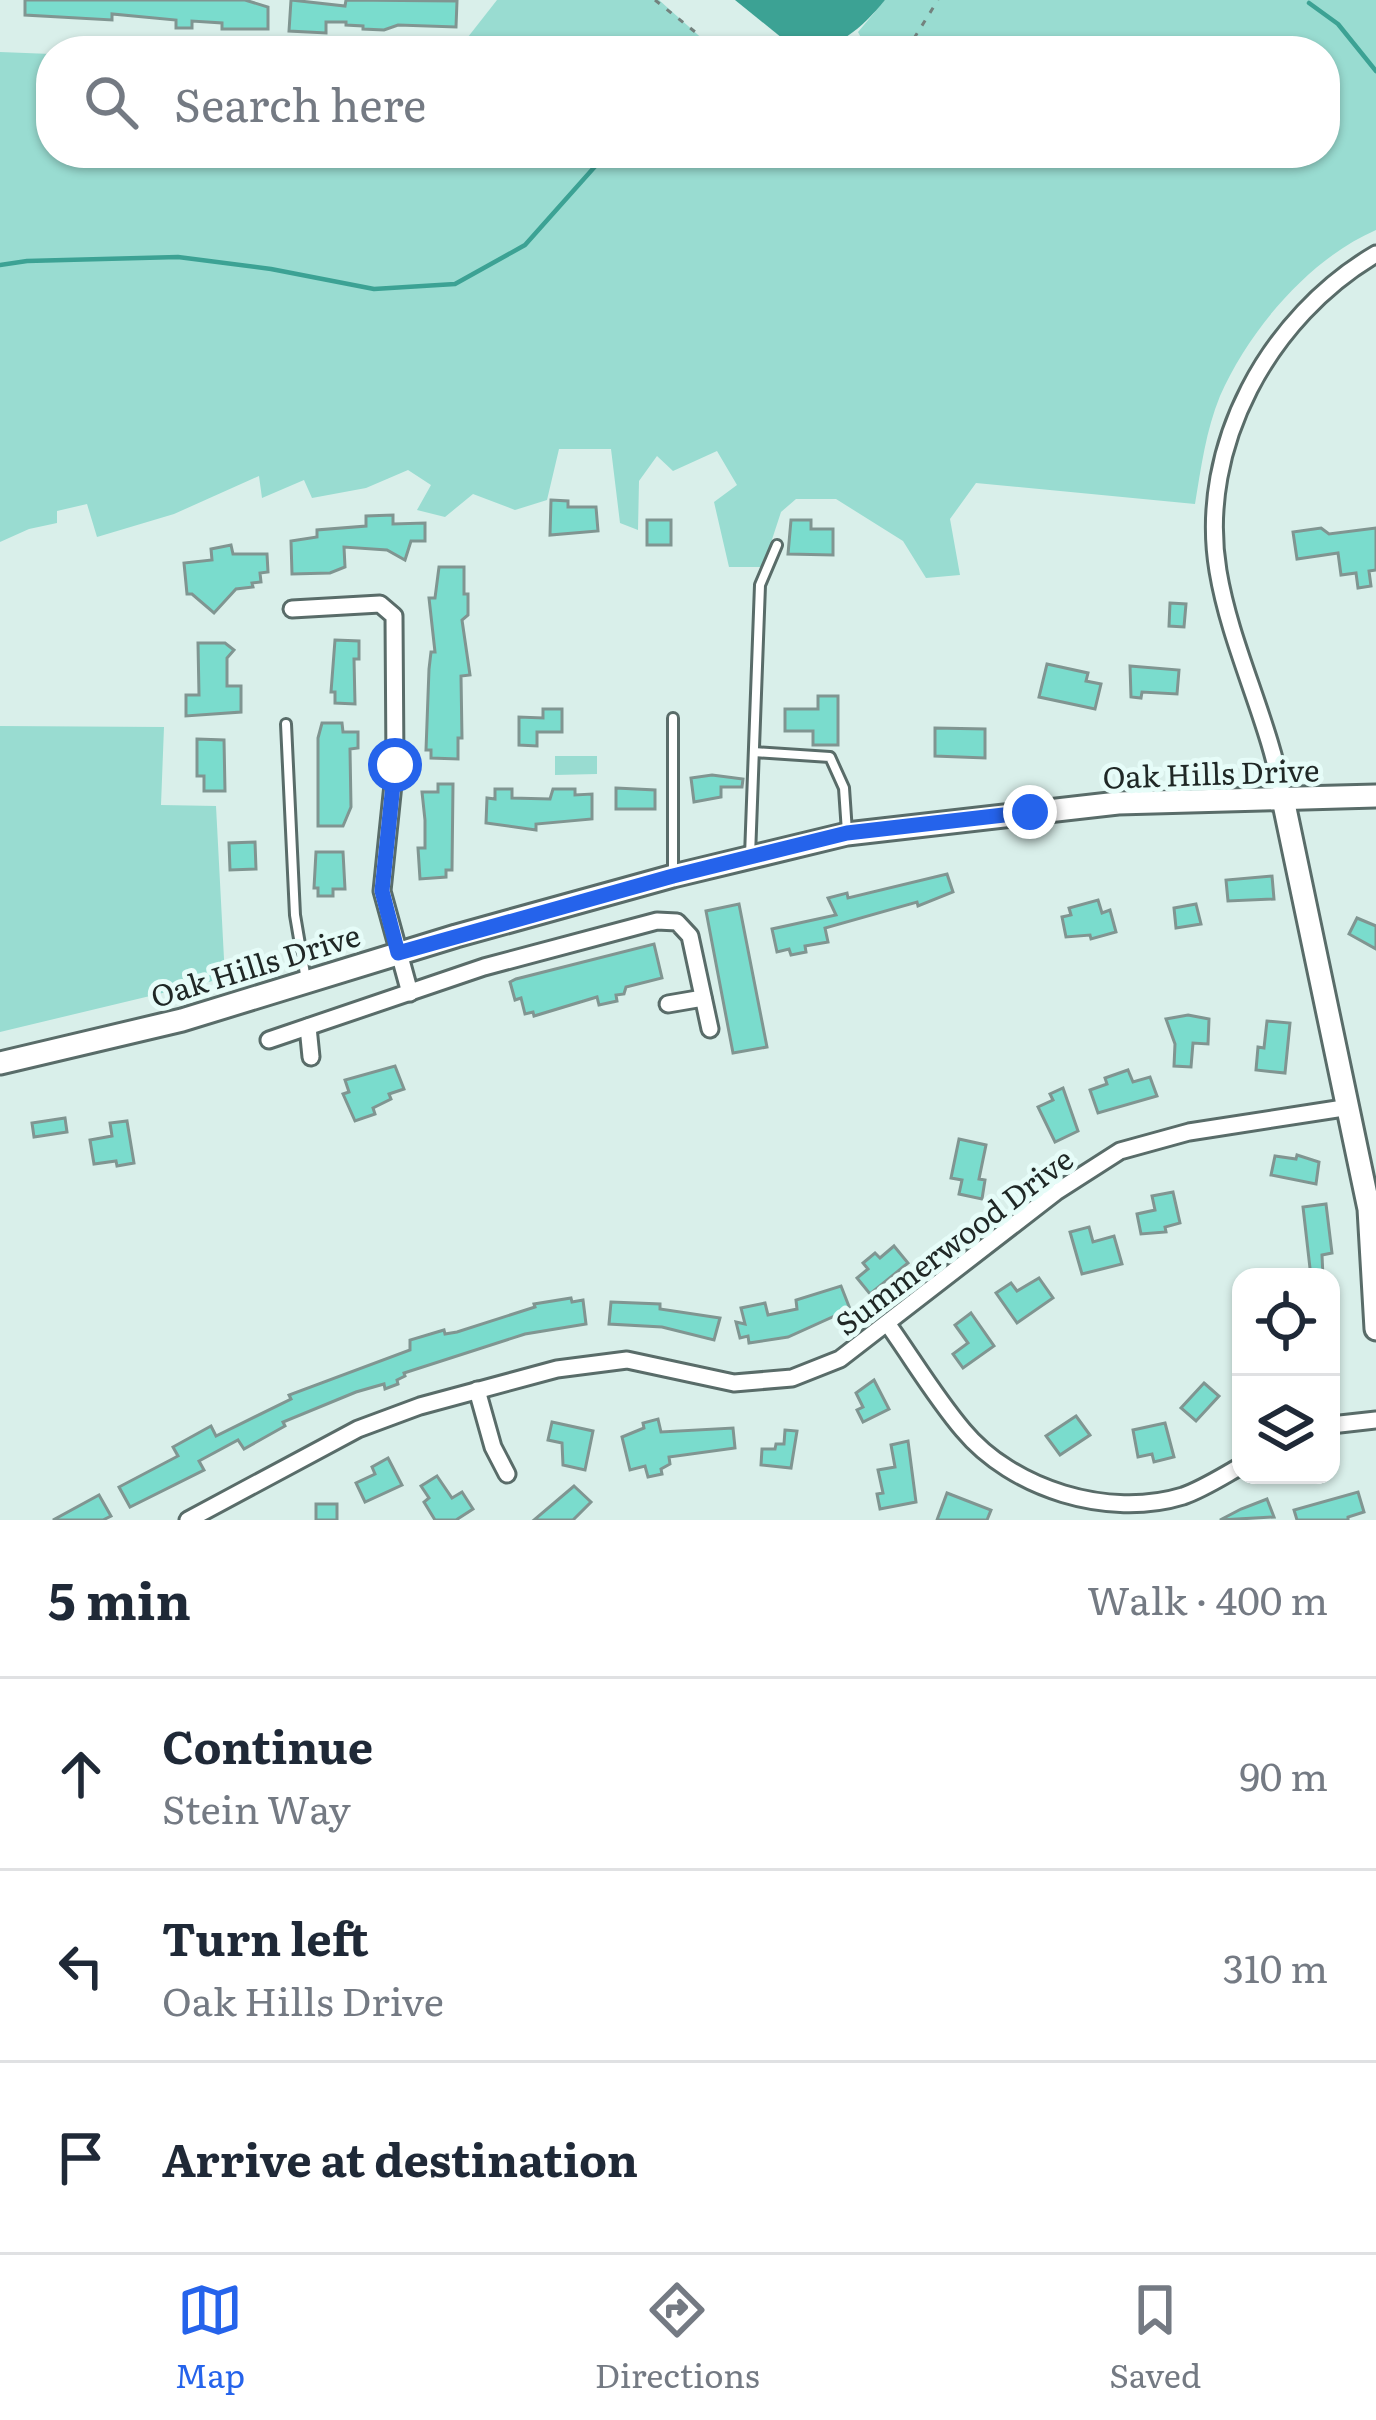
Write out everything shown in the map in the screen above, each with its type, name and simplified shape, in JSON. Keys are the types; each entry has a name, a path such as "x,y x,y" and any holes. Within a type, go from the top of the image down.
{"main road":[{"name":"Oak Hills Drive","path":"0,1063 182,1020 398,953 847,833 1118,803 1376,796"},
{"path":"1283,799 1370,1209 1376,1329"}],"street":[{"path":"1283,799 1276,759 1227,614 1217,567 1215,506 1227,443 1254,379 1277,342 1313,299 1376,254"},
{"path":"292,609 380,604 394,616 395,765 382,891 410,993"},
{"path":"269,1040 484,967 657,921 677,922 690,936 710,1029"},
{"path":"668,1004 703,998"},
{"path":"308,1027 311,1058"},
{"name":"Summerwood Drive","path":"188,1520 358,1430 556,1369 609,1361 648,1364 734,1383 792,1378 840,1359 1056,1192 1120,1151 1189,1132 1350,1107"},
{"path":"887,1323 964,1432 1002,1466 1046,1488 1098,1502 1141,1502 1182,1496 1232,1471"},
{"path":"477,1390 493,1448 507,1474"},
{"path":"1340,1424 1376,1420"}],"lane":[{"path":"750,857 760,585 776,545"},
{"path":"673,718 673,876"},
{"path":"286,724 295,915 307,981"},
{"path":"754,752 830,757 844,788 847,833"}],"path":[{"path":"656,0 700,36"},
{"path":"915,36 938,0"}],"shaded area":[{"path":"497,0 659,0 699,36 469,36"},
{"path":"735,0 885,0 848,36 779,36"},
{"path":"885,0 1376,0 1376,230 1305,278 1247,346 1215,409 1195,504 976,483 950,519 960,575 926,578 903,541 836,499 796,499 781,512 763,567 729,567 714,502 737,485 717,451 673,471 657,456 639,481 638,530 620,523 611,449 559,449 547,500 515,510 473,494 445,517 417,510 431,485 408,470 366,488 312,498 304,480 262,498 259,476 174,514 97,537 87,504 57,511 57,523 0,542 0,52 36,53 36,168 1340,168 1340,36 860,36 858,32"},
{"path":"0,726 164,727 161,805 216,806 225,978 0,1032"},
{"path":"555,756 597,756 597,774 555,775"}],"building":[{"path":"25,0 245,0 268,7 268,29 222,29 222,23 192,21 192,28 176,28 176,20 112,14 112,20 25,15"},
{"path":"291,0 345,6 346,0 457,1 456,27 398,25 384,30 326,22 326,33 289,31"},
{"path":"551,500 568,501 568,507 596,507 598,531 550,535"},
{"path":"393,515 393,524 425,523 425,541 411,541 405,560 387,550 344,547 345,567 330,573 292,574 291,541 317,537 317,530 366,526 366,516"},
{"path":"647,520 671,520 671,545 647,545"},
{"path":"791,520 811,520 811,529 833,529 833,555 788,554"},
{"path":"1321,528 1329,534 1376,528 1376,570 1369,571 1371,586 1358,588 1356,573 1341,575 1338,553 1297,559 1293,532"},
{"path":"231,545 233,554 267,554 268,572 260,573 261,582 252,583 253,587 236,589 214,613 187,594 184,563 212,560 211,549"},
{"path":"439,567 464,567 464,594 468,594 468,615 462,620 470,675 461,676 458,759 431,758 431,750 426,750 429,669 431,652 435,652 429,598 435,598"},
{"path":"1170,603 1186,604 1184,627 1169,626"},
{"path":"335,640 359,641 359,659 354,659 355,704 335,703 335,692 331,692"},
{"path":"198,643 225,643 234,650 227,658 227,686 241,686 241,712 186,716 186,695 199,695"},
{"path":"1047,664 1088,673 1086,681 1101,684 1095,709 1039,697"},
{"path":"1130,666 1179,670 1177,694 1142,692 1141,698 1131,697"},
{"path":"818,696 838,696 838,745 813,745 813,731 785,731 785,709 818,709"},
{"path":"543,709 562,709 562,732 537,732 537,746 519,745 519,717 543,718"},
{"path":"322,723 342,723 343,732 358,732 358,748 350,749 351,807 343,826 318,826"},
{"path":"935,728 985,729 985,758 935,756"},
{"path":"197,739 224,740 225,791 204,791 204,776 197,776"},
{"path":"691,778 743,779 742,787 721,787 721,797 694,802"},
{"path":"438,784 453,784 452,870 446,870 446,877 420,879 418,848 425,848 422,792 438,792"},
{"path":"616,788 655,790 655,809 616,809"},
{"path":"495,789 512,789 512,798 550,799 553,789 592,794 592,819 536,824 536,830 486,823 487,798 495,799"},
{"path":"255,842 256,869 230,870 229,843"},
{"path":"316,852 343,852 345,889 333,889 333,896 318,896 314,888"},
{"path":"947,874 953,892 918,906 917,902 825,928 828,942 805,946 806,952 777,952 772,929 836,915 828,898 847,893 848,898"},
{"path":"1272,876 1274,899 1228,901 1226,880"},
{"path":"1098,900 1102,913 1110,910 1116,932 1091,939 1090,935 1066,937 1062,917 1071,915 1069,908"},
{"path":"739,904 767,1047 733,1053 706,911"},
{"path":"1196,904 1201,924 1176,928 1174,908"},
{"path":"1357,918 1376,926 1376,949 1349,934"},
{"path":"654,944 662,978 626,987 624,994 616,995 617,1001 599,1005 597,997 534,1016 533,1012 525,1014 521,998 515,1000 510,982 516,979"},
{"path":"1188,1015 1209,1019 1208,1044 1193,1043 1191,1067 1174,1066 1175,1044 1166,1019"},
{"path":"1267,1021 1290,1023 1285,1073 1256,1070"},
{"path":"395,1066 404,1089 389,1094 391,1099 373,1108 375,1114 355,1121 343,1094 349,1092 345,1080"},
{"path":"1128,1070 1133,1082 1150,1077 1157,1096 1098,1113 1090,1090 1107,1084 1105,1078"},
{"path":"1063,1088 1078,1131 1055,1142 1038,1107"},
{"path":"65,1118 67,1132 34,1137 32,1123"},
{"path":"127,1121 134,1163 94,1164 90,1140 112,1136 110,1123"},
{"path":"959,1139 986,1145 979,1179 985,1180 982,1199 959,1194 962,1180 951,1178"},
{"path":"1297,1155 1319,1162 1316,1184 1271,1175 1275,1156 1296,1159"},
{"path":"1173,1192 1180,1223 1165,1227 1166,1232 1141,1234 1137,1214 1155,1210 1152,1196"},
{"path":"1326,1204 1332,1253 1322,1255 1323,1268 1310,1268 1303,1207"},
{"path":"1089,1227 1093,1242 1114,1236 1122,1264 1082,1274 1070,1232"},
{"path":"894,1246 908,1263 870,1294 857,1278 868,1269 863,1263 875,1253 880,1258"},
{"path":"1039,1278 1053,1298 1017,1323 996,1293 1011,1283 1017,1291"},
{"path":"841,1286 850,1309 788,1337 749,1343 748,1336 740,1338 736,1322 745,1324 741,1308 765,1303 768,1315 797,1309 796,1300"},
{"path":"571,1298 572,1302 583,1300 586,1324 525,1334 404,1373 398,1384 385,1389 384,1384 356,1392 283,1422 285,1426 244,1449 238,1440 199,1461 204,1470 130,1507 119,1487 178,1456 173,1447 211,1426 216,1436 291,1399 289,1395 410,1350 410,1340 444,1330 445,1334 457,1332 534,1304"},
{"path":"611,1302 660,1304 660,1309 720,1318 714,1340 662,1327 609,1324"},
{"path":"971,1313 994,1346 963,1368 953,1354 968,1343 955,1325"},
{"path":"874,1380 889,1409 863,1422 856,1393"},
{"path":"1204,1383 1219,1396 1196,1421 1181,1408"},
{"path":"1076,1416 1090,1435 1060,1455 1046,1436"},
{"path":"658,1419 661,1432 733,1428 735,1448 669,1457 662,1474 648,1477 645,1466 630,1470 622,1437"},
{"path":"552,1422 593,1431 585,1470 563,1465 562,1443 548,1440"},
{"path":"1165,1423 1174,1457 1154,1462 1152,1454 1138,1457 1133,1430"},
{"path":"785,1430 797,1431 791,1468 761,1465 762,1449 784,1444"},
{"path":"908,1441 916,1502 880,1509 877,1494 883,1493 878,1470 895,1467 891,1445"},
{"path":"388,1458 402,1485 365,1502 356,1483 375,1474 372,1467"},
{"path":"437,1476 452,1498 462,1492 473,1509 456,1520 435,1520 421,1486"},
{"path":"574,1486 591,1502 573,1520 534,1520"},
{"path":"1358,1492 1364,1512 1348,1520 1297,1520 1294,1510"},
{"path":"947,1493 991,1510 987,1520 937,1520"},
{"path":"99,1495 111,1516 53,1520"},
{"path":"1267,1499 1274,1517 1220,1520 1241,1509"},
{"path":"316,1504 337,1504 337,1520 316,1520"}],"waterway":[{"path":"1309,3 1338,24 1376,71"},
{"path":"0,265 178,257 374,289 455,284 525,245 594,168"}],"route":[{"path":"395,765 382,891 398,953 847,833 1030,812"}]}
